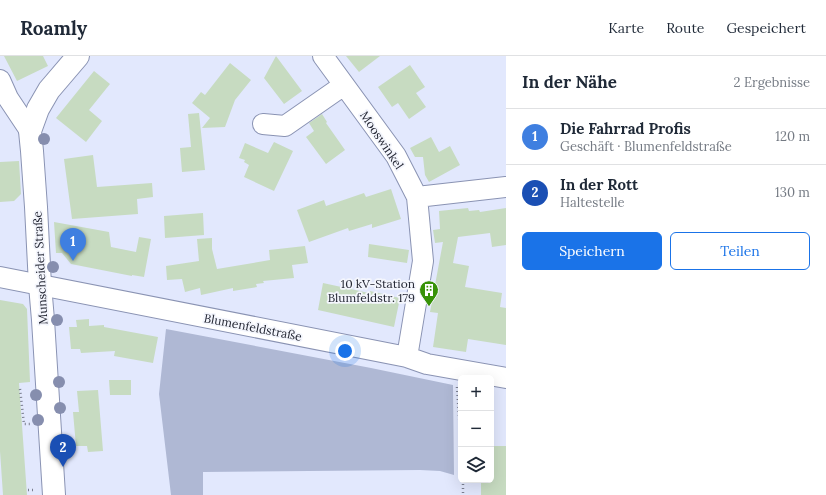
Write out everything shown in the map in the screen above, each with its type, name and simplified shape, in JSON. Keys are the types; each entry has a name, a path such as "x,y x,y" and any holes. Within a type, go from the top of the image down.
{"street":[{"name":"Munscheider Straße","path":"54,495 30,130 38,109 49,90 78,56"},
{"name":"Mooswinkel","path":"323,56 396,156 417,197 423,261 407,356"},
{"path":"0,80 8,98 30,130"},
{"path":"263,124 284,126 344,85"},
{"path":"417,197 506,187"},
{"name":"Blumenfeldstraße","path":"0,277 407,356 427,364 506,378"}],"path":[{"path":"456,370 459,411"},
{"path":"20,389 24,424"},
{"path":"462,483 463,495"}],"shaded area":[{"path":"166,329 453,385 454,475 440,471 420,470 203,472 203,495 171,495 159,394"}],"building":[{"path":"4,56 43,56 48,66 17,81"},
{"path":"276,56 302,91 284,104 264,78"},
{"path":"346,56 380,56 359,72"},
{"path":"230,63 251,80 235,100 225,127 202,128 210,118 192,103 201,92 205,95"},
{"path":"410,65 425,87 416,93 426,107 409,119 398,103 392,107 378,87"},
{"path":"94,71 110,84 89,110 102,121 86,142 56,118"},
{"path":"199,113 205,170 182,172 180,148 191,147 188,114"},
{"path":"322,114 327,122 326,123 345,150 326,164 306,137 314,131 309,123"},
{"path":"431,137 439,152 450,146 460,165 429,182 425,175 423,157 415,157 410,148"},
{"path":"274,142 293,151 274,191 244,177 249,165 244,162 245,160 239,158 245,143 268,153"},
{"path":"93,155 97,187 152,183 153,197 137,199 138,214 72,219 64,159"},
{"path":"19,161 21,194 14,201 0,202 0,162"},
{"path":"391,189 401,219 372,228 372,224 349,231 348,228 309,242 297,210 324,200 326,206 364,193 366,197"},
{"path":"468,208 469,211 479,210 480,212 506,208 506,245 492,247 490,233 458,237 453,263 469,266 465,287 502,293 500,307 506,308 506,345 468,339 466,352 433,347 438,313 430,312 443,242 435,243 433,230 440,229 439,211"},
{"path":"203,213 204,235 165,238 164,216"},
{"path":"54,222 109,232 111,247 136,252 139,237 151,239 144,277 71,264 62,253 56,253"},
{"path":"212,238 212,249 217,269 270,260 269,250 305,246 308,263 292,265 294,278 263,281 264,283 256,284 257,287 233,291 233,288 201,295 200,288 185,292 182,279 167,280 166,266 199,261 197,239"},
{"path":"369,244 409,250 407,263 368,257"},
{"path":"323,283 400,298 394,327 318,310"},
{"path":"0,300 23,304 27,309 30,382 19,383 27,495 3,495 0,451"},
{"path":"89,319 89,326 104,325 104,327 158,337 153,363 114,356 115,351 81,353 80,349 71,349 69,327 77,327 76,320"},
{"path":"109,380 131,380 131,395 110,395"},
{"path":"98,390 103,451 88,452 87,446 76,446 73,412 79,412 77,391"},
{"path":"494,446 506,446 506,495 481,495 481,483 494,483"}],"place":[{"name":"Die Fahrrad Profis","path":"73,261"},
{"name":"10 kV-Station Blumfeldstr. 179","path":"429,307"},
{"name":"In der Rott","path":"63,467"}]}
